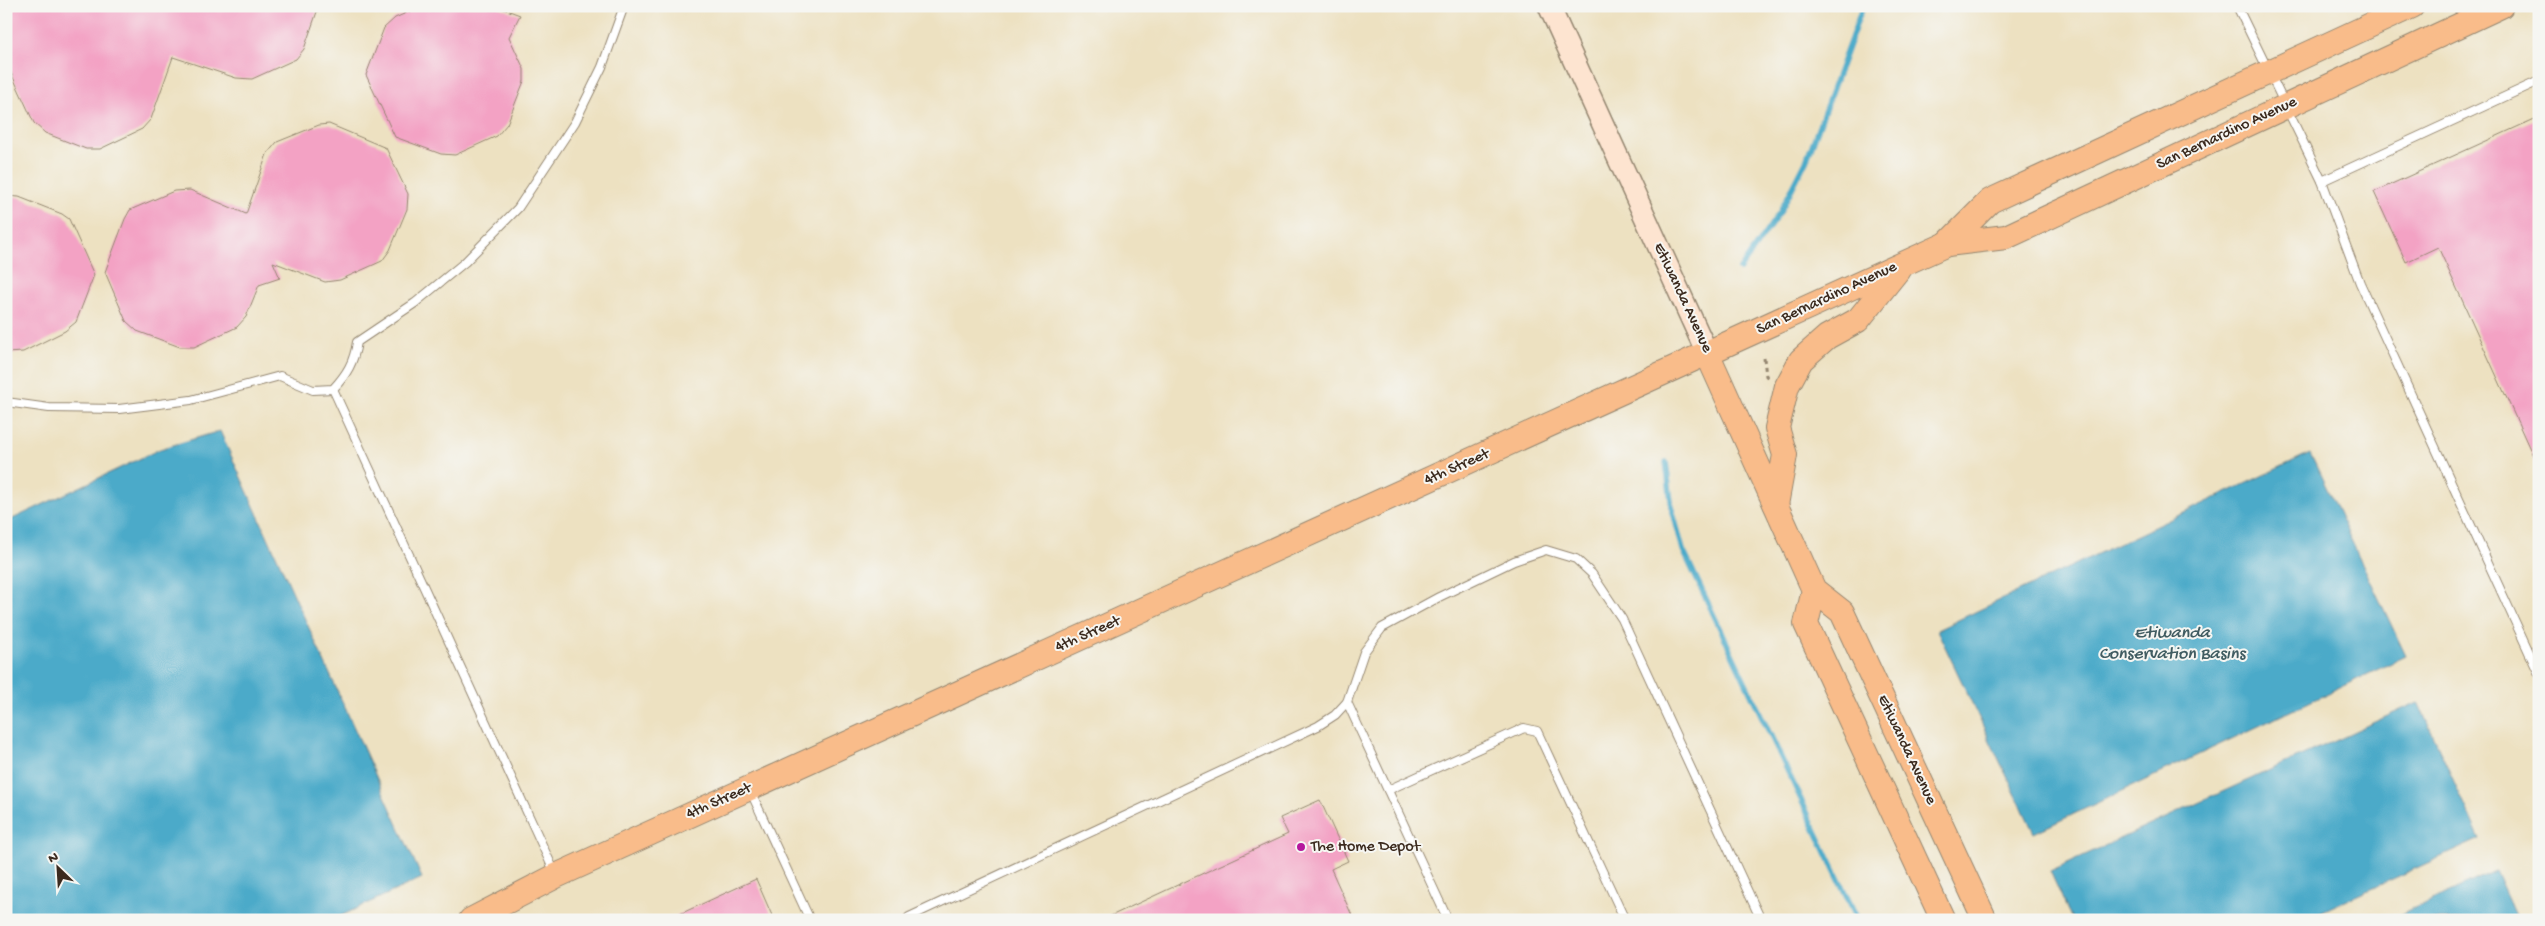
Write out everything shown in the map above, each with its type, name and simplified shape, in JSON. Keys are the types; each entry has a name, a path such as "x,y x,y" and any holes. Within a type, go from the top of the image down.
{"main road":[{"name":"Etiwanda Avenue","path":"1549,6 1814,590 1842,612 1985,920"},
{"name":"San Bernardino Avenue","path":"1947,244 1990,201 2412,6"},
{"name":"San Bernardino Avenue","path":"1708,355 1947,244 2006,237 2501,6"},
{"path":"1776,505 1785,455 1777,428 1787,386 1794,372 1801,360 1828,337 1858,320 1904,263"},
{"name":"4th Street","path":"470,920 556,876 1708,355"},
{"path":"1814,590 1806,624 1943,920"}],"lane":[{"path":"6,402 49,408 119,409 191,400 280,376 313,390 333,389 345,376 354,358 357,342 415,303 465,262 518,208 575,122 602,67 624,6"},
{"path":"2237,6 2322,181 2360,283 2539,674"},
{"path":"2322,181 2539,81"},
{"path":"333,389 556,876"},
{"path":"907,920 909,917 1318,726 1336,715 1347,702 1364,652 1382,628 1439,597 1514,561 1546,550 1576,559 1592,574 1629,630 1702,796 1762,920"},
{"path":"1347,702 1448,920"},
{"path":"1388,790 1524,728 1537,731 1625,920"},
{"path":"749,789 810,920"}],"path":[{"path":"1764,358 1766,376 1774,381"}],"water":[{"path":"220,431 422,878 332,920 6,920 6,522 160,449"},
{"name":"Etiwanda Conservation Basins","path":"2310,453 2406,656 2034,833 1937,630"},
{"path":"2418,702 2480,839 2303,920 2072,920 2050,871"},
{"path":"2495,871 2517,920 2388,920"}],"building":[{"path":"6,6 319,6 304,49 296,59 252,79 236,78 173,57 151,119 142,129 100,149 86,149 45,133 34,123 6,62"},
{"path":"422,6 496,6 520,15 509,37 524,69 524,81 507,124 497,136 455,155 441,154 395,137 366,75 384,28 395,18"},
{"path":"2539,117 2539,469 2438,247 2406,262 2374,192"},
{"path":"329,124 386,148 408,194 407,209 390,250 382,261 340,280 325,282 273,262 280,278 259,285 246,317 237,327 194,347 180,347 137,331 126,321 105,272 130,210 174,191 190,190 246,214 267,154 277,142 319,125"},
{"path":"6,196 19,197 62,214 69,219 94,275 76,322 65,331 23,352 6,353"},
{"name":"The Home Depot","path":"1320,800 1348,861 1331,869 1354,920 1102,920 1288,834 1280,818"},
{"path":"756,879 774,920 667,920"}],"waterway":[{"path":"1740,269 1780,212 1807,159 1863,6"},
{"path":"1666,462 1672,509 1683,550 1858,920"}],"place":[{"name":"The Home Depot","path":"1301,847"}]}
